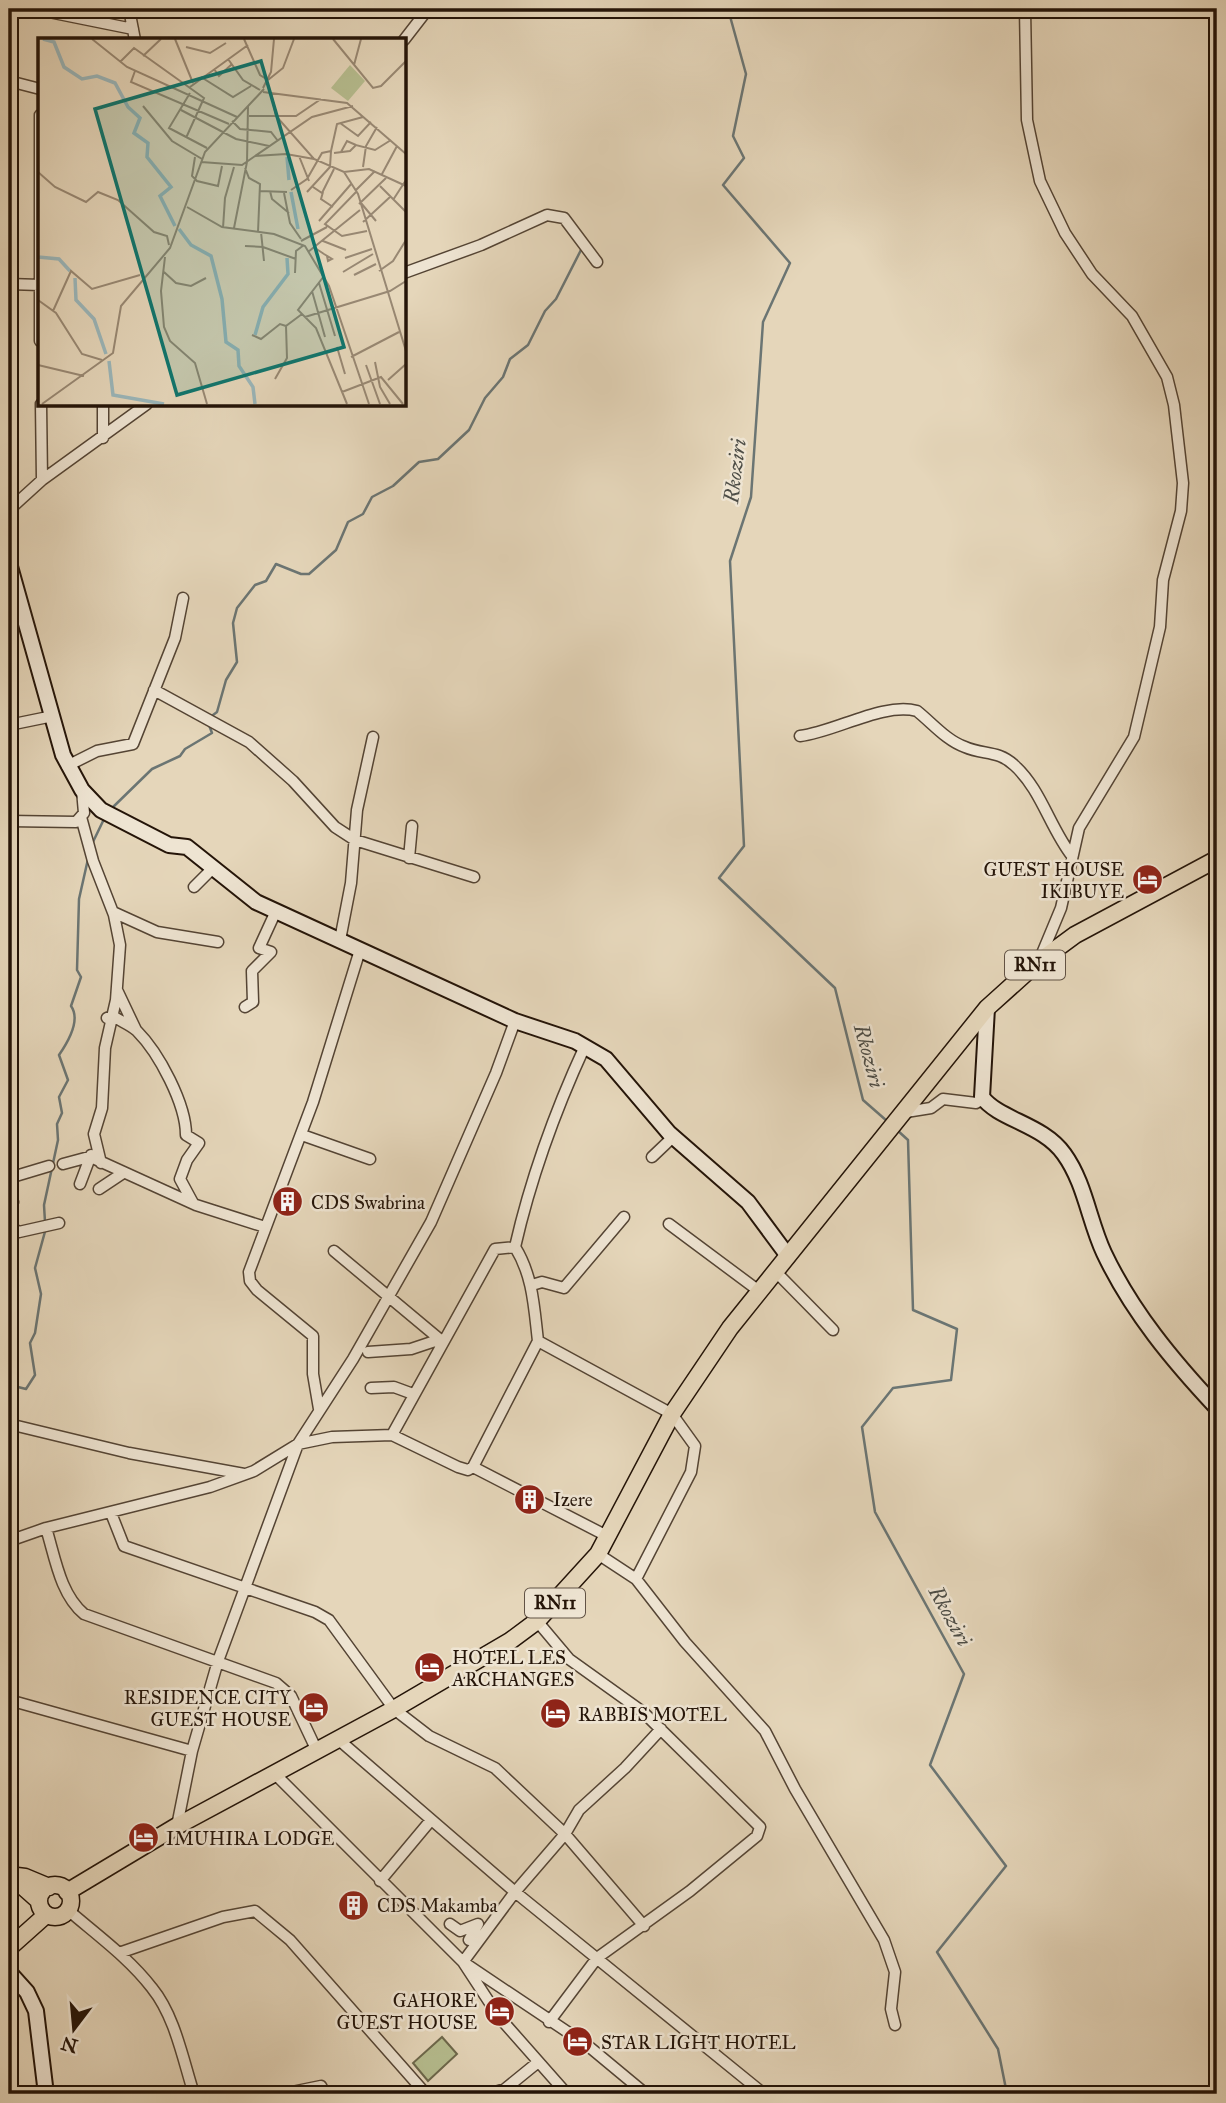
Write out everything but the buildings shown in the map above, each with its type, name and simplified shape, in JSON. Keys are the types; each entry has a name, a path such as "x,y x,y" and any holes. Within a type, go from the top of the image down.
{"main road":[{"name":"RN11","path":"67,1892 177,1826 394,1709 510,1641 537,1621 598,1554 672,1414 698,1372 879,1139 987,1008 1037,963 1075,935 1217,859"},
{"path":"10,1876 25,1877 49,1887"},
{"path":"9,1948 42,1908 44,1890 56,1886 67,1892 70,1898 68,1910 61,1916 42,1908 10,1876"}],"street":[{"path":"39,9 133,29"},
{"path":"129,9 135,38"},
{"path":"406,38 428,9"},
{"path":"1025,9 1027,120 1040,181 1065,233 1092,274 1132,316 1167,377 1174,405 1183,484 1181,511 1163,579 1160,627 1138,723 1126,753 1082,821 1061,908 1037,963"},
{"path":"9,81 38,88"},
{"path":"406,272 481,245 547,215 564,218 597,262"},
{"path":"9,284 38,285"},
{"path":"41,406 42,480"},
{"path":"103,406 103,438"},
{"path":"9,510 42,480 144,406"},
{"path":"9,563 68,766 82,790 97,806 112,817 169,845 187,847 256,902 515,1021 585,1046 606,1059 673,1137 748,1202 788,1256"},
{"path":"68,766 97,751 133,744 179,627 183,598"},
{"path":"154,690 249,743 293,781 335,827 355,840 474,877"},
{"path":"800,736 869,716 909,709 917,711 958,744 983,752 998,752 1012,763 1041,803 1058,839 1072,856"},
{"path":"9,725 52,716"},
{"path":"340,940 360,787 371,759 373,737"},
{"path":"82,790 85,832 113,912 120,946 105,1048 102,1108 94,1134 101,1163"},
{"path":"85,832 97,806"},
{"path":"9,821 76,822 82,817"},
{"path":"409,858 412,826"},
{"path":"194,887 213,868"},
{"path":"245,1007 253,1003 252,971 271,952 259,948 276,911"},
{"path":"113,912 157,932 218,942"},
{"path":"319,1409 313,1374 313,1336 257,1290 250,1281 249,1272 302,1135 360,950"},
{"path":"115,992 174,1090 185,1118 186,1135 199,1143 187,1160 180,1179 169,1193"},
{"path":"983,1099 987,1008"},
{"path":"109,1017 137,1031"},
{"path":"177,1826 192,1751 218,1661 243,1587 298,1444 353,1359 431,1222 515,1021"},
{"path":"9,1541 46,1528 210,1487 254,1471 298,1444 331,1437 392,1435 458,1467 468,1470 473,1466 538,1340 532,1285 525,1263 514,1247 528,1192 550,1128 585,1046"},
{"path":"897,1117 931,1108 943,1099 975,1103 983,1099"},
{"path":"983,1099 1045,1134 1062,1150 1072,1164 1103,1252 1123,1289 1150,1331 1217,1408"},
{"path":"302,1135 370,1159"},
{"path":"652,1157 673,1137"},
{"path":"80,1184 89,1157 97,1147"},
{"path":"63,1164 89,1157 229,1218 265,1227"},
{"path":"9,1178 50,1166"},
{"path":"99,1189 123,1173"},
{"path":"180,1179 193,1203"},
{"path":"532,1285 542,1282 564,1287 624,1217"},
{"path":"9,1227 19,1232 58,1223"},
{"path":"668,1224 759,1291"},
{"path":"392,1435 442,1340 495,1249 514,1247"},
{"path":"334,1251 442,1340"},
{"path":"775,1271 833,1330"},
{"path":"368,1352 379,1349 411,1349 442,1340"},
{"path":"538,1340 672,1414 692,1438 695,1455 691,1472 636,1579"},
{"path":"371,1388 394,1387 413,1394"},
{"path":"9,1424 129,1453 244,1474"},
{"path":"473,1466 607,1536"},
{"path":"111,1513 124,1546 315,1612 329,1620 394,1709 429,1735 490,1764 565,1834 644,1926"},
{"path":"46,1528 66,1592 84,1614 218,1661 284,1689 291,1696 317,1751"},
{"path":"598,1554 636,1579 685,1643 712,1669 774,1745 795,1790 884,1940 895,1972 891,2009 894,2025"},
{"path":"537,1621 569,1660 624,1696 760,1827 757,1836 644,1926 597,1958 549,2022"},
{"path":"9,1700 192,1751"},
{"path":"472,1943 565,1834 579,1810 625,1768 661,1729"},
{"path":"340,1740 515,1892 764,2094"},
{"path":"274,1773 463,1962 587,2045 646,2094"},
{"path":"380,1881 431,1820"},
{"path":"68,1910 119,1953 153,1989 166,2010 194,2094"},
{"path":"119,1953 223,1917 255,1911 290,1940 426,2094"},
{"path":"450,1924 457,1933 472,1943"},
{"path":"457,1933 478,1924 463,1962"},
{"path":"463,1962 499,2017 567,2094"},
{"path":"9,1972 27,1992 36,2011 46,2094"},
{"path":"489,2094 505,2092 537,2063"},
{"path":"282,2094 321,2086 325,2094"}],"green space":[{"path":"442,2037 457,2054 428,2081 413,2063"}],"waterway":[{"name":"Rkoziri","path":"728,9 746,74 733,136 744,158 723,185 790,263 763,322 751,497 730,561 744,846 719,878 835,988 863,1100 887,1121"},
{"path":"209,718 217,712 226,680 237,662 233,623 237,608 255,585 266,581 276,564 301,574 309,574 336,550 348,522 363,514 372,497 393,486 419,462 438,459 469,430 485,398 503,377 510,359 528,345 545,311 556,299 583,246"},
{"path":"111,809 152,769 180,756 185,749 212,733 209,725"},
{"path":"91,846 105,817"},
{"path":"45,1222 44,1205 58,1140 57,1124 62,1113 59,1097 68,1080 59,1055 74,1024 71,1006 81,977 77,970 79,899 88,859"},
{"name":"Rkoziri","path":"897,1130 908,1140 913,1310 957,1329 951,1380 893,1388 862,1427 875,1512 964,1674 930,1765 1006,1866 937,1952 998,2049 1007,2094"},
{"path":"9,1407 18,1387 26,1389 35,1375 30,1343 35,1333 41,1294 35,1268 46,1228"}],"place":[{"name":"GUEST HOUSE IKIBUYE","path":"1147,880"},
{"name":"CDS Swabrina","path":"288,1202"},
{"name":"Izere","path":"530,1499"},
{"name":"HOTEL LES ARCHANGES","path":"429,1668"},
{"name":"RESIDENCE CITY GUEST HOUSE","path":"314,1708"},
{"name":"RABBIS MOTEL","path":"555,1714"},
{"name":"IMUHIRA LODGE","path":"143,1838"},
{"name":"CDS Makamba","path":"354,1905"},
{"name":"GAHORE GUEST HOUSE","path":"500,2011"},
{"name":"STAR LIGHT HOTEL","path":"578,2042"}]}
